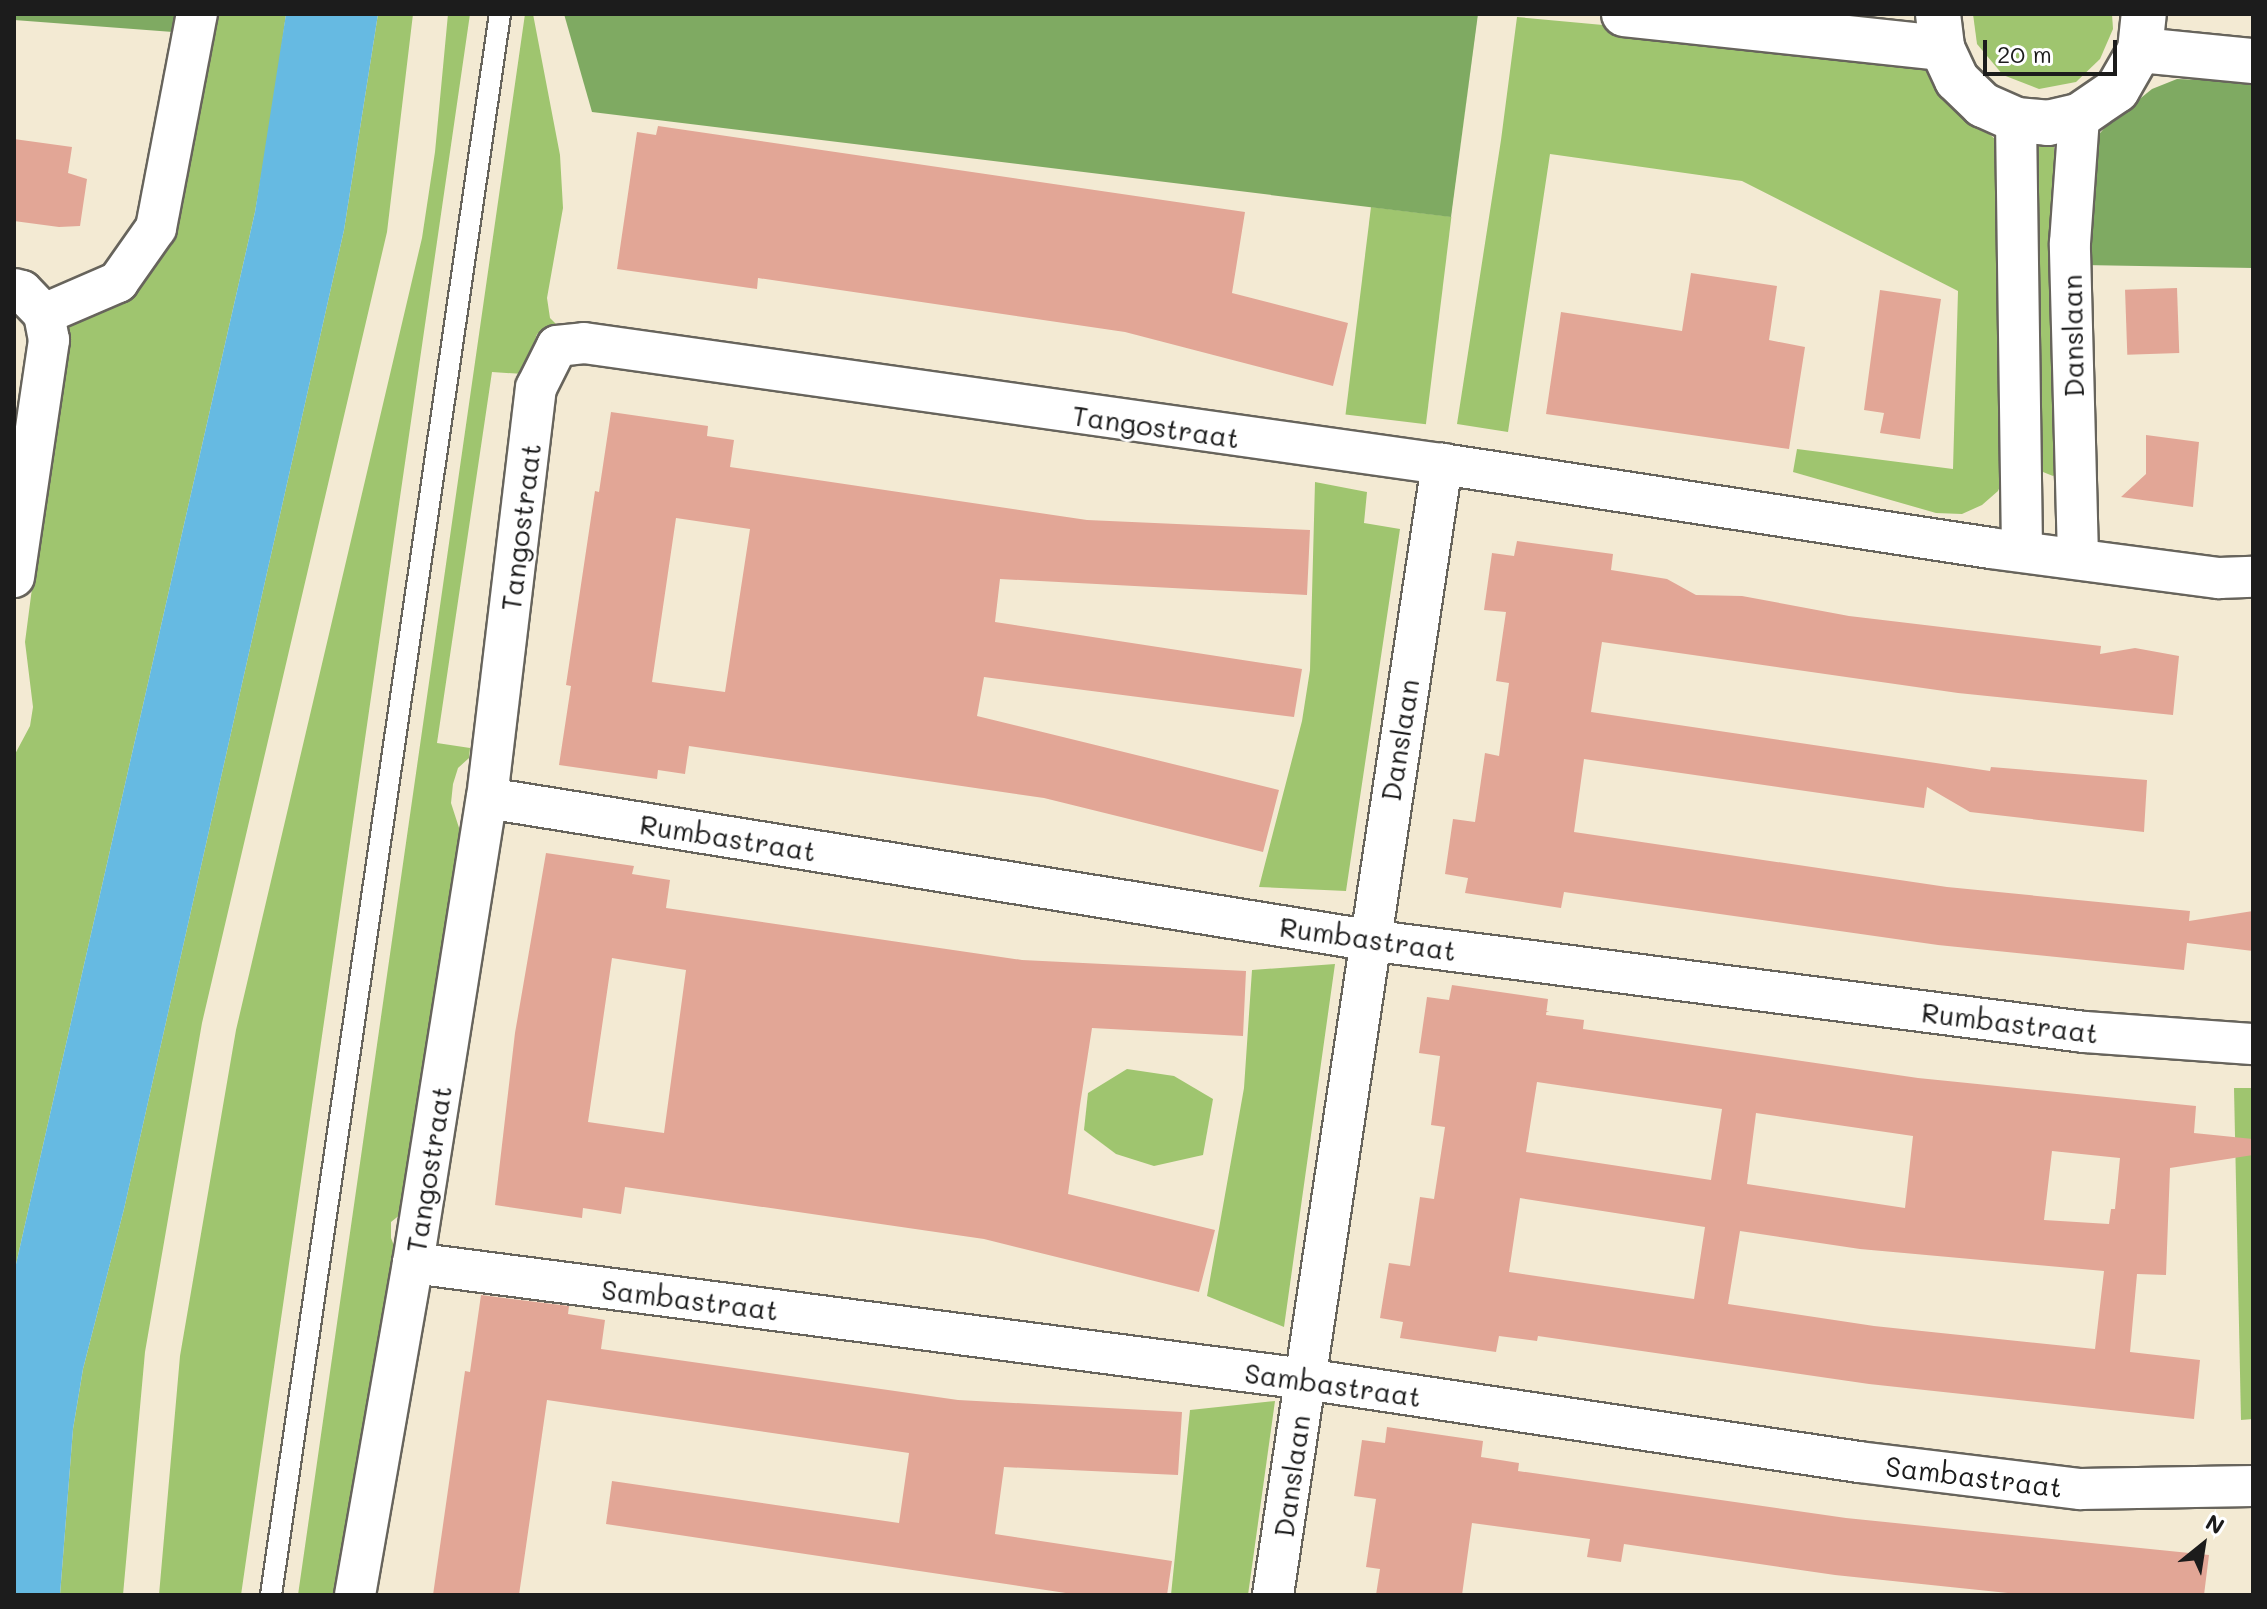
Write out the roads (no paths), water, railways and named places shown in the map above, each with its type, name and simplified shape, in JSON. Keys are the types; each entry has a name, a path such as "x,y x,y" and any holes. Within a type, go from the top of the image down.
{"main road":[{"path":"1624,14 1940,31 1957,80 1983,105 2016,120 2048,123 2079,116 2117,90 2142,32 2253,61"}],"street":[{"path":"44,314 118,282 156,228 197,14"},
{"name":"Danslaan","path":"2078,557 2070,243 2079,116"},
{"name":"Danslaan","path":"2016,120 2022,551"},
{"path":"14,289 22,291 44,314 49,340 14,577"},
{"name":"Tangostraat","path":"355,1595 413,1263 487,798 536,388 557,346 584,343 1442,464"},
{"path":"1442,464 2022,551 2219,578 2253,577"},
{"name":"Danslaan","path":"1273,1595 1368,940 1442,464"},
{"name":"Rumbastraat","path":"487,798 1368,940 2084,1032 2253,1044"},
{"name":"Sambastraat","path":"413,1263 1305,1379 1859,1462 2080,1489 2253,1486"}],"lane":[{"path":"271,1595 500,14"}],"water":[{"path":"286,14 378,14 344,230 124,1209 83,1369 73,1429 60,1595 14,1595 14,1273 255,212"}]}
